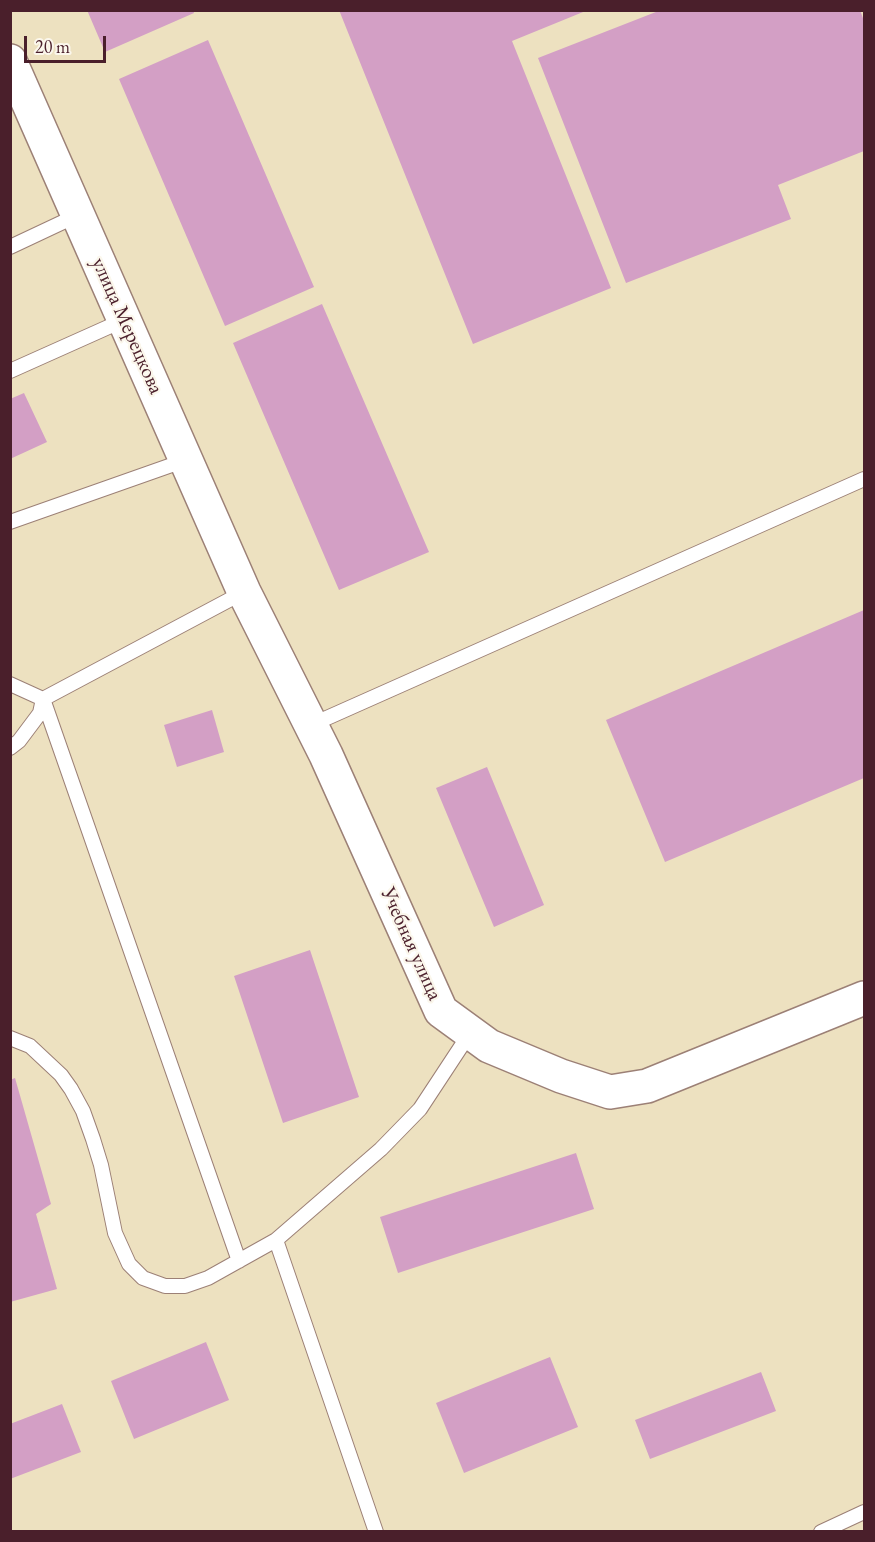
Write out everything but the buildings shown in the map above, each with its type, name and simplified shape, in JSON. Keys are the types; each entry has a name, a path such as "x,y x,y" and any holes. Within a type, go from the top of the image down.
{"street":[{"name":"улица Мерецкова","path":"10,61 244,592"},
{"name":"Учебная улица","path":"244,592 311,725 441,1011 489,1046 561,1076 610,1092 647,1086 864,998"}],"lane":[{"path":"10,248 78,215"},
{"path":"10,371 124,320"},
{"path":"10,522 186,459"},
{"path":"311,725 864,479"},
{"path":"10,748 19,741 40,713 44,699 244,592"},
{"path":"10,684 44,699 239,1261"},
{"path":"10,1038 30,1046 62,1075 83,1111 101,1165 115,1233 129,1264 142,1278 165,1286 184,1286 208,1278 276,1240 381,1149 420,1109 470,1032"},
{"path":"276,1240 376,1532"},
{"path":"820,1532 864,1512"}]}
